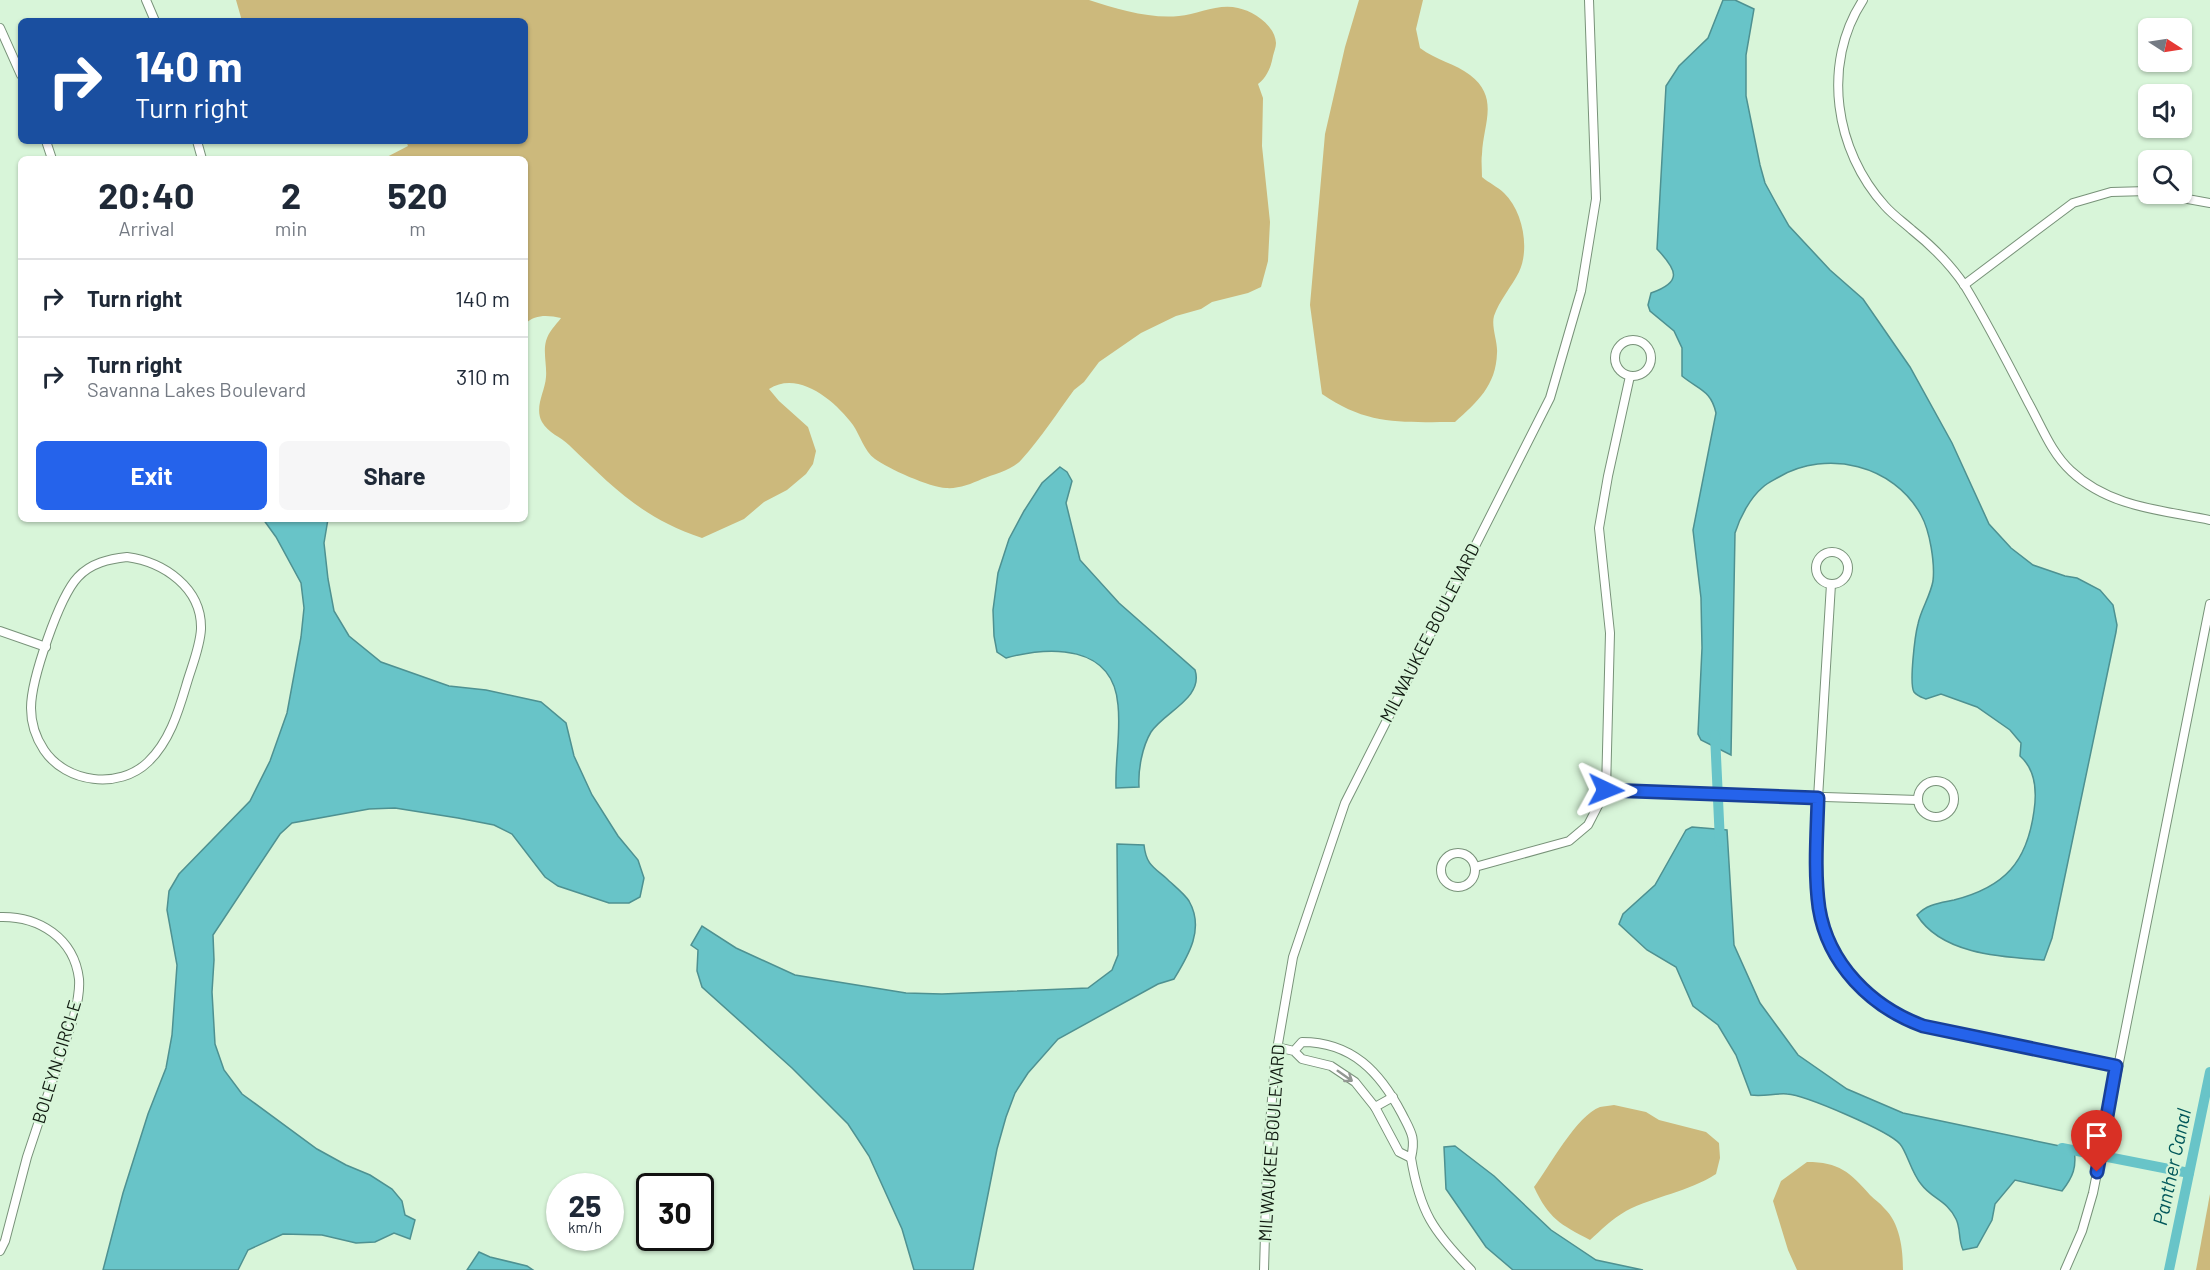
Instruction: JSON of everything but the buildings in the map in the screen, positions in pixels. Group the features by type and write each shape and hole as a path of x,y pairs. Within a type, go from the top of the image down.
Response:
{"street":[{"path":"146,0 154,18"},
{"name":"MILWAUKEE BOULEVARD","path":"1264,1270 1267,1163 1277,1047 1293,957 1345,803 1550,398 1581,291 1596,199 1589,0"},
{"path":"1863,0 1842,49 1839,69 1839,109 1849,149 1864,178 1886,207 1942,257 1964,285 1995,338 2046,438 2069,470 2103,494 2120,502 2210,520"},
{"path":"0,28 18,68"},
{"path":"1964,285 2073,203 2111,192 2138,191"},
{"path":"2192,200 2210,203"},
{"path":"1634,340 1645,345 1651,355 1651,360 1646,371 1630,376 1616,366 1615,354 1622,344 1634,340"},
{"path":"1475,867 1569,842 1588,825 1606,790 1610,633 1599,528 1630,376"},
{"path":"127,557 144,560 174,575 188,590 200,617 201,631 198,646 169,733 149,761 140,769 120,777 93,779 69,772 46,753 39,741 32,723 31,707 33,690 46,647 72,585 91,567 115,558 127,557"},
{"path":"1831,584 1818,798 1817,886 1824,927 1831,947 1844,969 1888,1010 1923,1026 2116,1066"},
{"path":"2065,1270 2082,1231 2093,1193 2116,1066 2210,604"},
{"path":"0,631 46,647"},
{"path":"1935,780 1951,788 1955,799 1951,810 1941,817 1924,812 1918,800 1920,790 1924,785 1935,780"},
{"path":"1606,790 1918,800"},
{"path":"1456,853 1467,855 1475,867 1472,880 1463,887 1457,888 1447,884 1441,874 1443,863 1450,855 1456,853"},
{"name":"BOLEYN CIRCLE","path":"0,917 24,918 49,928 73,959 79,981 79,998 27,1156 5,1241 0,1251"},
{"path":"1294,1051 1302,1042 1341,1048 1369,1067 1384,1082 1411,1133 1414,1144 1411,1158 1420,1200 1426,1215 1437,1232 1471,1270"},
{"path":"1277,1047 1294,1051 1302,1059 1320,1062 1355,1082 1375,1107 1399,1152 1411,1158"},
{"path":"1375,1107 1393,1096"}],"shaded area":[{"path":"236,0 1089,0 1134,12 1168,17 1223,7 1238,8 1262,20 1272,30 1276,43 1270,68 1258,84 1263,98 1262,146 1270,222 1268,261 1261,287 1176,316 1141,333 1099,362 1084,382 1074,390 1036,443 1018,463 964,486 946,488 930,485 881,463 868,452 856,429 845,416 816,391 792,383 780,384 769,389 808,427 816,451 813,464 806,474 787,490 764,502 744,519 702,538 645,511 615,488 542,422 539,411 546,377 545,345 549,334 561,318 542,316 528,322 528,156 389,156 408,146 407,144 528,144 528,18 241,18"},
{"path":"1359,0 1423,0 1416,29 1420,48 1470,75 1485,93 1488,112 1483,143 1482,177 1502,191 1511,201 1523,231 1524,252 1519,272 1494,316 1497,353 1493,375 1478,400 1455,422 1402,422 1370,417 1355,412 1322,394 1310,305 1325,134 1345,47"},
{"path":"1614,1105 1646,1112 1659,1120 1706,1132 1719,1143 1720,1158 1716,1174 1694,1185 1626,1211 1590,1240 1550,1214 1534,1187 1564,1142 1582,1120 1600,1107"},
{"path":"1807,1162 1836,1166 1850,1174 1882,1206 1894,1221 1897,1229 1903,1270 1797,1270 1788,1250 1773,1201 1781,1181"},
{"path":"2210,1194 2210,1270 2196,1270"}],"water":[{"path":"1723,0 1735,0 1754,9 1746,55 1746,96 1765,183 1789,226 1830,270 1863,299 1910,367 1952,443 1989,524 2011,548 2033,565 2077,578 2100,590 2113,605 2116,632 2052,938 2044,960 1991,955 1956,946 1928,928 1917,915 1929,906 1972,895 1987,888 2011,870 2026,845 2031,829 2035,789 2032,774 2020,756 2021,743 2010,730 1977,707 1941,694 1926,699 1914,692 1912,670 1915,638 1919,619 1933,581 1932,556 1927,530 1921,515 1909,498 1894,484 1858,467 1818,464 1779,477 1765,486 1750,502 1735,533 1731,755 1701,740 1698,734 1702,648 1701,598 1693,530 1716,413 1708,395 1682,376 1682,348 1674,331 1650,311 1648,305 1651,293 1668,284 1674,275 1669,263 1657,249 1666,86 1679,66 1708,38"},
{"path":"1060,467 1067,472 1072,481 1066,503 1080,560 1119,603 1195,670 1194,689 1157,725 1148,738 1141,759 1139,787 1116,788 1118,705 1114,685 1105,670 1092,660 1077,654 1041,652 1006,658 997,652 993,610 998,573 1009,539 1042,483"},
{"path":"265,522 328,522 324,543 334,611 349,636 381,662 449,686 486,690 541,702 566,723 574,756 592,795 618,836 638,860 644,878 640,897 629,903 609,903 558,886 545,877 512,834 494,825 395,808 369,809 292,823 280,834 213,935 212,992 215,1044 224,1070 242,1094 317,1149 370,1175 392,1189 402,1201 405,1215 415,1220 410,1239 394,1233 375,1242 356,1243 322,1235 283,1234 248,1250 238,1270 103,1270 123,1193 148,1114 166,1068 172,1035 177,965 167,910 169,891 179,874 250,801 270,761 287,713 304,608 301,583"},
{"path":"1692,827 1727,830 1734,945 1760,1003 1798,1055 1847,1089 1903,1113 2074,1149 2073,1172 2062,1191 2015,1180 1995,1204 1992,1220 1977,1247 1963,1250 1958,1223 1952,1213 1921,1184 1903,1148 1893,1138 1846,1114 1811,1100 1787,1094 1751,1095 1736,1055 1718,1025 1693,1006 1676,967 1647,950 1619,924 1623,914 1655,885 1686,830"},
{"path":"1117,844 1144,845 1146,857 1151,864 1189,901 1194,911 1195,932 1189,952 1174,979 1158,984 1058,1039 1028,1073 1015,1093 997,1149 973,1270 914,1270 902,1229 869,1156 848,1124 792,1068 702,987 697,971 698,950 691,945 702,926 736,948 795,975 906,993 942,994 1088,988 1112,970 1118,955"},
{"path":"1455,1146 1494,1176 1551,1230 1596,1260 1643,1270 1513,1270 1486,1247 1446,1189 1444,1147"},
{"path":"479,1252 527,1266 533,1270 467,1270"}],"waterway":[{"path":"1715,735 1720,842"},
{"name":"Panther Canal","path":"2169,1270 2210,1072"},
{"path":"2062,1148 2189,1173"}],"route":[{"path":"1606,790 1818,798 1817,886 1819,907 1831,947 1844,969 1888,1010 1923,1026 2116,1066 2097,1172"}]}
